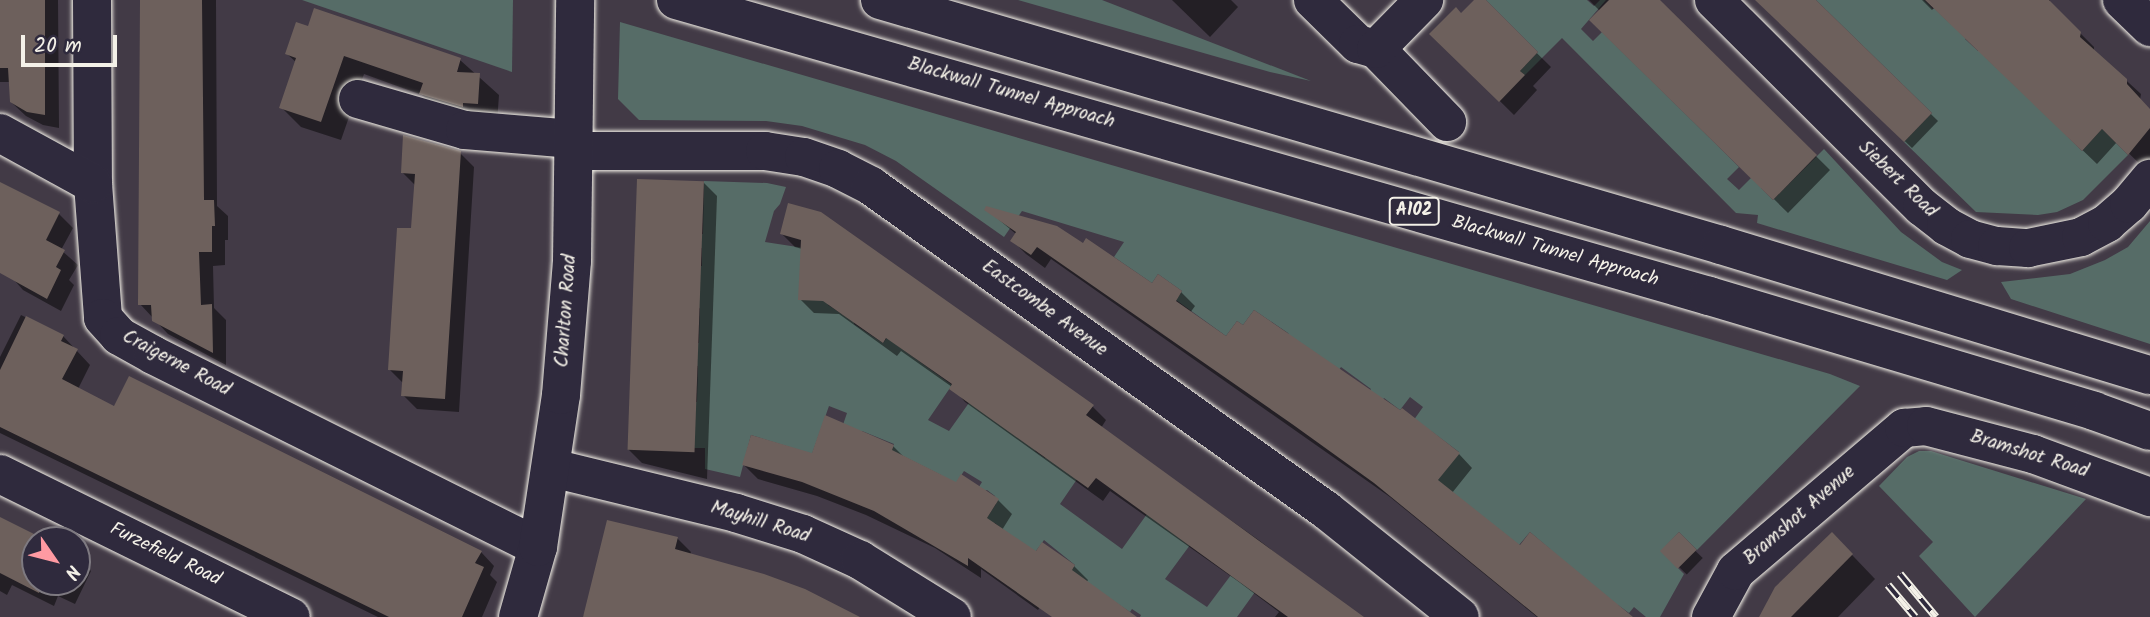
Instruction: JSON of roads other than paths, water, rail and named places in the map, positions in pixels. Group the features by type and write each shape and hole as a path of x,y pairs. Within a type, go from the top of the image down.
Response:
{"main road":[{"name":"Craigerne Road","path":"92,0 93,184 103,318 119,336 538,547"},
{"name":"Charlton Road","path":"518,617 538,547 552,468 572,261 575,0"},
{"name":"Blackwall Tunnel Approach","path":"676,0 1709,296 2094,411 2150,431"},
{"path":"880,0 1721,245 2150,375"},
{"path":"1313,0 1358,44 1376,49 1447,122"},
{"path":"1376,49 1424,0"},
{"name":"Siebert Road","path":"1714,0 1922,207 1946,226 1970,239 1997,246 2028,248 2081,237 2107,223 2129,204 2150,179"},
{"path":"2122,0 2150,27"},
{"name":"Eastcombe Avenue","path":"358,99 464,130 573,145 765,151 804,157 838,169 871,186 1326,510 1460,617"},
{"path":"0,133 93,184"},
{"name":"Bramshot Road","path":"1904,428 1926,426 2033,454 2150,497"},
{"name":"Bramshot Avenue","path":"1711,617 1736,571 1904,428"},
{"name":"Mayhill Road","path":"552,468 736,513 803,534 860,561 951,617"},
{"name":"Furzefield Road","path":"0,474 291,617"}],"railway":[{"path":"1900,574 1936,617"},
{"path":"1888,585 1915,617"}]}
